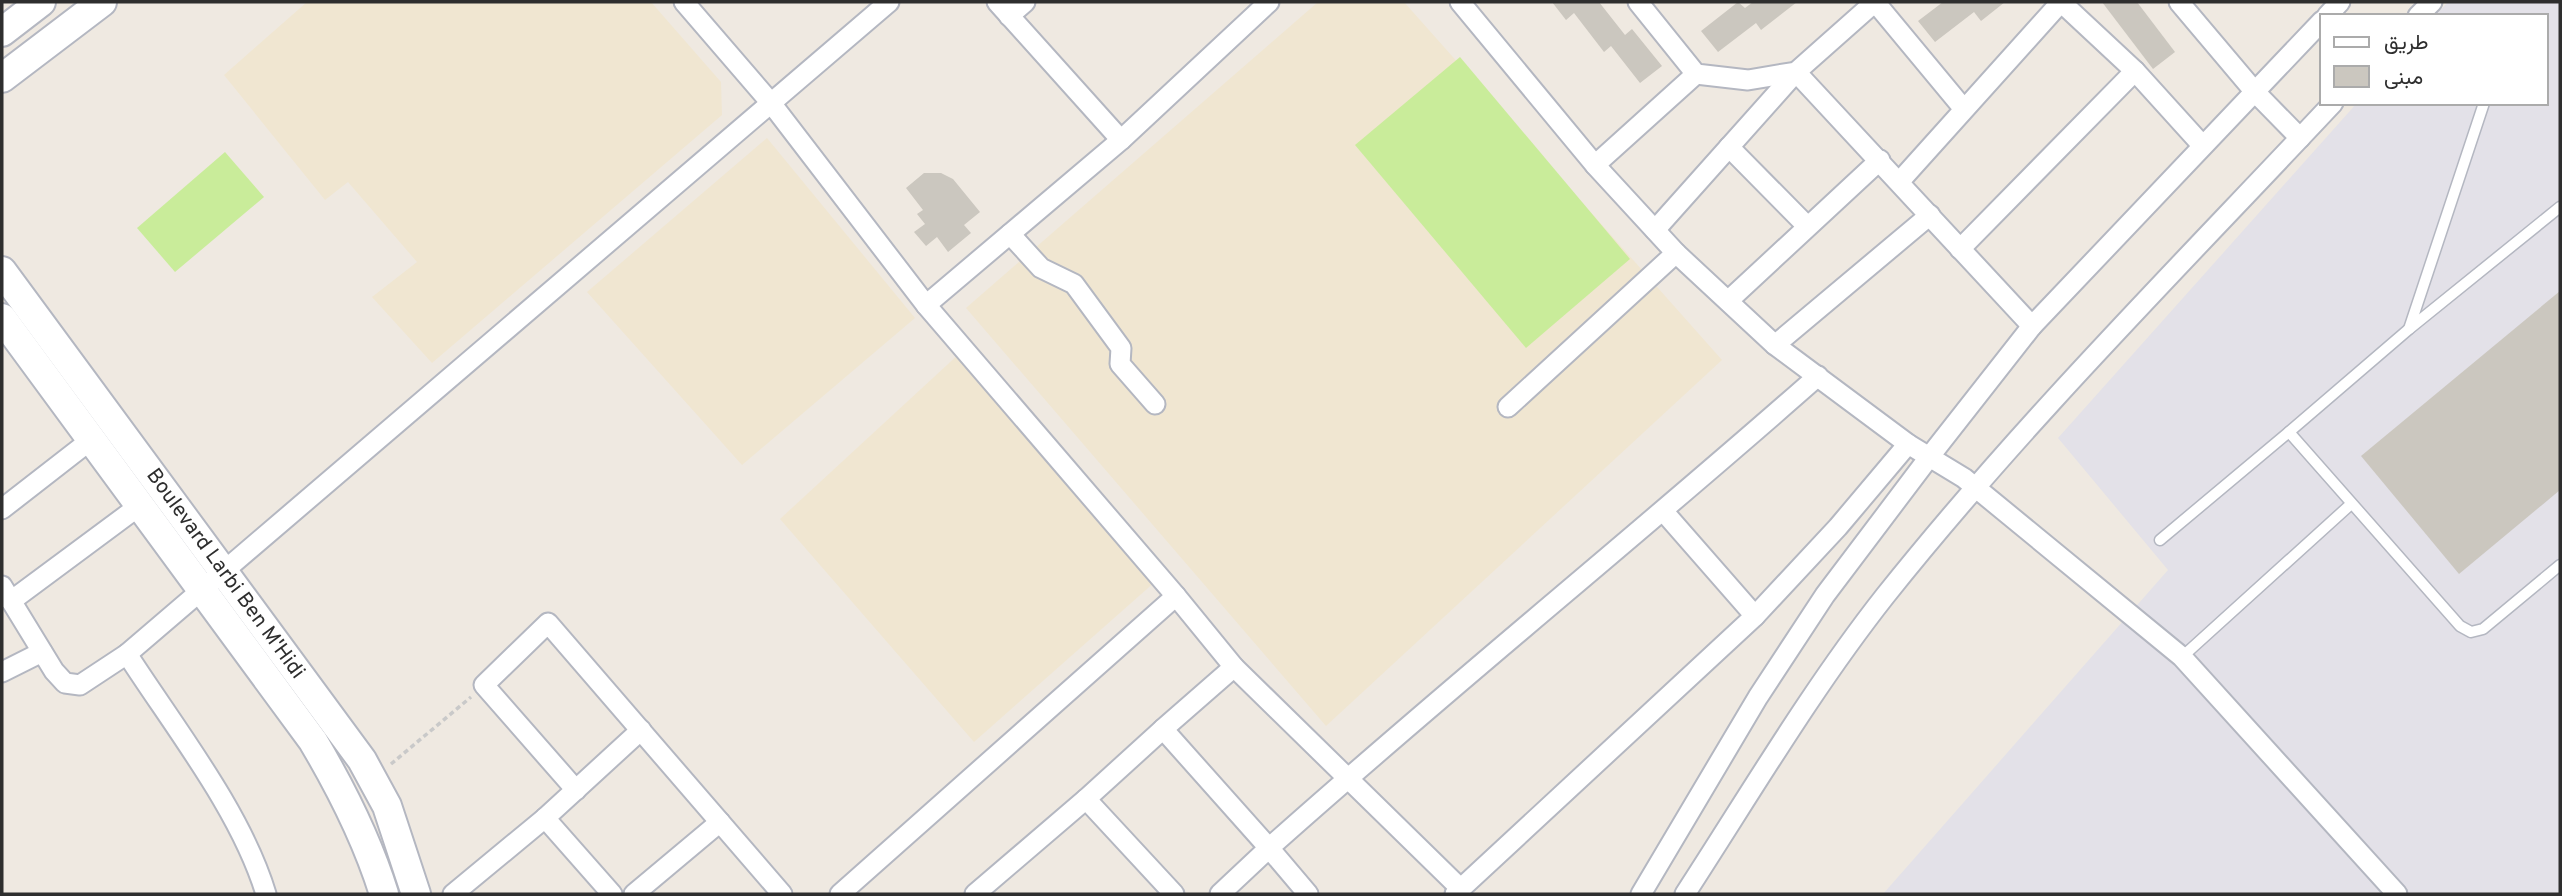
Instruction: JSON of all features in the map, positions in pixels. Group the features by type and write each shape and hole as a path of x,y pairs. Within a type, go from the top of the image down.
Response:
{"main road":[{"path":"2,32 41,2"},
{"path":"2,78 102,2"},
{"name":"Boulevard Larbi Ben M'Hidi","path":"2,271 223,569 373,779 387,806 416,894"},
{"path":"2,318 200,591 313,741 348,801 372,855 384,894"}],"street":[{"path":"684,2 771,103 926,305 1177,596 1234,667 1458,892 1755,616 1839,527 1908,444"},
{"path":"139,506 6,593 42,652 65,683 79,685 127,654 223,569 890,2"},
{"path":"1025,2 1003,9 1121,140"},
{"path":"926,305 1121,140 1269,2"},
{"path":"1460,2 1595,165 1676,253 1775,345 1908,444 1936,459 1970,483 2182,657 2397,894"},
{"path":"1638,2 1696,74 1748,80 1796,72"},
{"path":"1655,230 1796,72 1875,2 1963,107"},
{"path":"1900,181 1963,107 2061,2 2135,71 2202,145"},
{"path":"2179,2 2255,92 2300,138"},
{"path":"1641,894 1758,698 1810,618 1936,459 2032,326 2320,23"},
{"path":"1960,249 2135,71"},
{"path":"1796,72 2032,326"},
{"path":"1595,165 1696,74"},
{"path":"1685,894 1820,683 1970,483 2057,397 2331,105"},
{"path":"1729,146 1807,226"},
{"path":"1728,301 1880,160"},
{"path":"1775,345 1930,215"},
{"path":"1010,234 1041,268 1074,284 1121,348 1120,364 1155,404"},
{"path":"1508,407 1676,253"},
{"path":"1220,894 1346,779 1664,512 1818,376"},
{"path":"2,509 92,439"},
{"path":"1664,512 1755,616"},
{"path":"840,894 1177,596"},
{"path":"576,790 484,685 548,623 782,894"},
{"path":"2,673 42,652"},
{"path":"127,654 241,833 258,866 266,894"},
{"path":"975,894 1234,667"},
{"path":"1163,729 1308,894"},
{"path":"453,894 545,818 641,730"},
{"path":"1086,799 1174,894"},
{"path":"545,818 612,894"},
{"path":"634,894 720,822"}],"lane":[{"path":"2409,329 2483,105"},
{"path":"2160,540 2409,329 2560,207"},
{"path":"2289,432 2350,505 2459,626 2471,632 2483,629 2560,565"},
{"path":"2182,657 2350,505"}],"path":[{"path":"373,779 484,685"}],"shaded area":[{"path":"307,2 651,2 721,82 722,115 432,363 372,297 417,262 348,182 325,200 224,75"},
{"path":"1318,2 1404,2 1722,360 1326,726 966,308"},
{"path":"2448,2 2560,2 2560,894 1883,894 2168,570 2058,438 2355,105 2548,105 2548,14 2437,14"},
{"path":"767,138 915,318 742,465 587,292"},
{"path":"960,353 1156,581 974,742 780,519"}],"green space":[{"path":"1460,57 1630,259 1526,348 1355,145"},
{"path":"225,152 264,197 175,272 137,228"}],"building":[{"path":"1552,2 1599,2 1625,35 1632,29 1662,66 1640,83 1611,46 1604,52 1574,13 1566,20"},
{"path":"1738,2 1745,8 1753,2 1797,2 1761,30 1756,23 1718,52 1701,31"},
{"path":"1943,2 2005,2 1981,21 1974,12 1935,42 1918,21"},
{"path":"2102,2 2137,2 2175,52 2153,69"},
{"path":"924,173 941,173 953,179 980,212 964,225 971,233 948,252 937,237 926,246 914,232 925,224 917,214 923,210 906,188"},
{"path":"2560,291 2560,490 2459,574 2361,456"}]}
